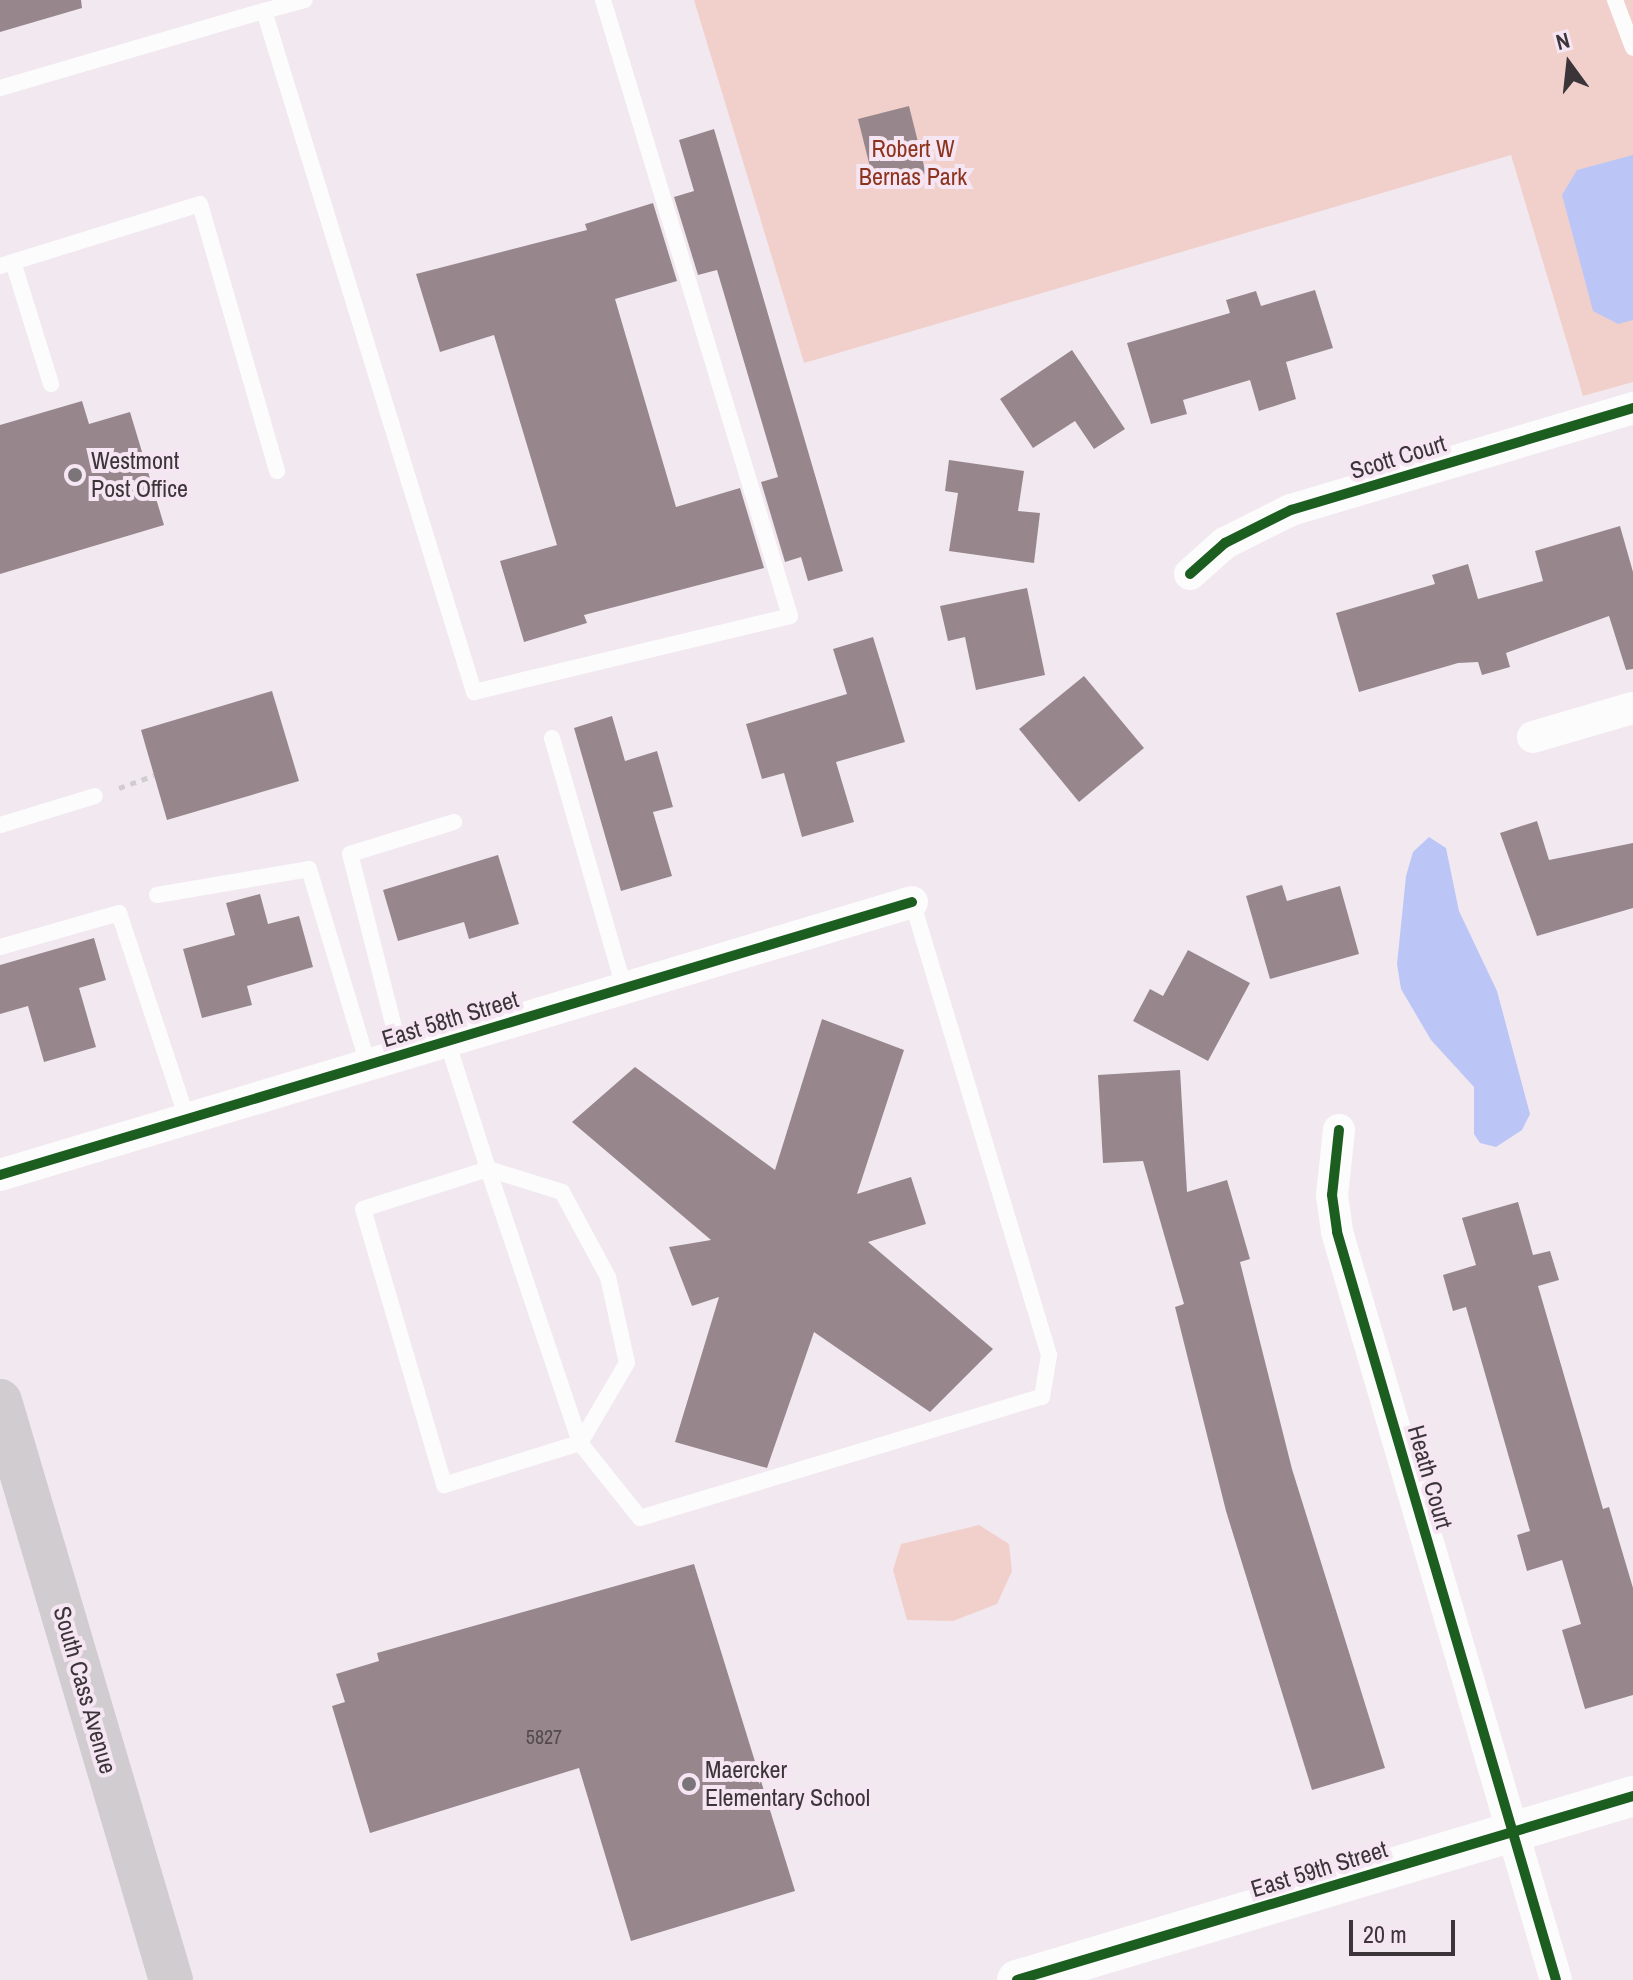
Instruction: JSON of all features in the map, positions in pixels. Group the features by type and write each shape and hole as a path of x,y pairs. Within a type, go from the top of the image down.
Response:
{"main road":[{"name":"South Cass Avenue","path":"0,1401 7,1448 171,1980"}],"street":[{"name":"Scott Court","path":"1190,574 1225,543 1291,510 1633,408"},
{"path":"1533,737 1633,708"},
{"name":"East 58th Street","path":"0,1175 912,902"},
{"name":"Heath Court","path":"1339,1130 1332,1195 1337,1232 1556,1980"},
{"name":"East 59th Street","path":"1017,1980 1633,1796"}],"lane":[{"path":"0,88 305,0"},
{"path":"264,11 474,692 790,616 603,0"},
{"path":"1615,0 1633,48"},
{"path":"51,384 6,264 200,204 277,471"},
{"path":"552,738 624,988"},
{"path":"0,825 95,796"},
{"path":"401,1055 350,854 454,822"},
{"path":"157,895 309,869 368,1065"},
{"path":"447,1041 580,1443 640,1518 1042,1397 1049,1355 912,902"},
{"path":"0,947 119,913 187,1119"},
{"path":"488,1169 562,1192 608,1277 627,1363 580,1443 444,1485 363,1209 488,1169"}],"path":[{"path":"95,796 154,775"}],"green space":[{"name":"Robert W Bernas Park","path":"694,0 1633,0 1633,382 1583,396 1511,155 804,363"},
{"path":"979,1525 1009,1544 1012,1571 997,1604 953,1621 907,1620 893,1570 901,1544"}],"water":[{"path":"1633,155 1633,320 1618,324 1593,311 1562,195 1577,170"},
{"path":"1429,837 1446,848 1459,911 1497,991 1530,1114 1522,1130 1496,1147 1480,1143 1474,1134 1474,1087 1431,1040 1401,989 1397,964 1406,876 1413,852"}],"building":[{"path":"0,0 81,0 82,8 0,32"},
{"path":"909,106 926,174 875,187 858,119"},
{"path":"714,129 843,571 808,581 801,557 785,562 761,482 778,477 717,270 698,275 674,197 694,191 679,140"},
{"path":"653,203 677,281 615,299 676,507 740,488 764,568 584,615 587,623 524,642 500,561 557,545 494,335 440,352 416,274 587,230 585,224"},
{"path":"1315,290 1333,348 1286,362 1296,399 1259,411 1250,380 1183,400 1187,414 1151,424 1127,343 1230,313 1226,300 1256,291 1261,306"},
{"path":"1072,350 1125,429 1094,449 1075,421 1033,448 1000,399"},
{"name":"Westmont Post Office","path":"82,401 89,424 130,412 164,525 0,574 0,425"},
{"path":"949,460 1024,471 1018,511 1040,513 1034,563 949,551 958,493 945,491"},
{"path":"1620,526 1633,572 1633,669 1626,670 1609,616 1506,653 1510,667 1482,675 1478,662 1458,663 1359,692 1336,613 1435,584 1432,575 1468,564 1478,599 1543,581 1535,551"},
{"path":"1027,588 1045,675 976,690 965,637 948,641 940,606"},
{"path":"873,637 905,742 836,762 854,822 802,837 784,773 762,779 746,724 847,694 833,649"},
{"path":"1084,676 1144,748 1079,802 1019,729"},
{"path":"272,691 299,781 167,820 141,730"},
{"path":"612,716 625,761 657,751 673,807 653,812 672,876 621,891 574,728"},
{"path":"1537,821 1549,860 1633,843 1633,908 1537,936 1500,833"},
{"path":"498,855 519,924 469,939 464,922 398,941 383,890"},
{"path":"1282,885 1287,901 1340,886 1359,954 1270,979 1246,896"},
{"path":"260,894 268,924 299,916 313,967 247,986 252,1005 202,1018 183,949 235,935 226,903"},
{"path":"94,938 106,980 79,988 96,1047 44,1062 28,1006 0,1014 0,965"},
{"path":"1188,950 1250,983 1208,1061 1133,1021 1150,989 1163,996"},
{"path":"822,1019 904,1050 857,1194 911,1177 926,1224 868,1242 993,1349 930,1412 814,1332 767,1468 675,1442 719,1297 692,1306 669,1247 711,1240 572,1122 635,1067 775,1170"},
{"path":"1180,1070 1187,1192 1227,1180 1250,1259 1240,1262 1292,1469 1385,1768 1312,1790 1226,1511 1175,1307 1184,1304 1143,1161 1103,1163 1098,1075"},
{"path":"1518,1202 1533,1255 1550,1251 1559,1280 1538,1286 1603,1509 1609,1507 1633,1588 1633,1695 1585,1709 1562,1630 1581,1624 1562,1560 1527,1571 1517,1535 1530,1531 1466,1307 1453,1311 1443,1275 1476,1265 1462,1218"},
{"path":"694,1564 795,1891 631,1941 579,1768 370,1833 332,1706 345,1702 336,1674 379,1661 377,1653"}],"cycle path":[{"path":"1190,574 1225,543 1291,510 1633,408"},
{"path":"0,1175 912,902"},
{"path":"1339,1130 1332,1195 1337,1232 1556,1980"},
{"path":"1017,1980 1633,1796"}],"place":[{"name":"Westmont Post Office","path":"75,475"},
{"name":"Maercker Elementary School","path":"689,1784"}]}
